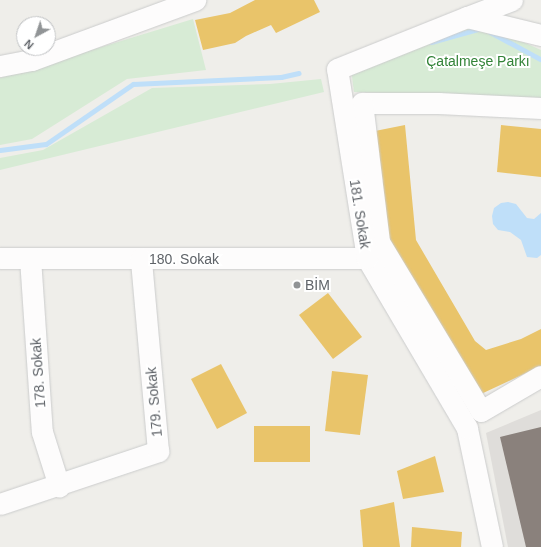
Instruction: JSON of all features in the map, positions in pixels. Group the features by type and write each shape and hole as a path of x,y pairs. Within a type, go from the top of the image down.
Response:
{"street":[{"path":"0,66 32,60 195,0"},
{"path":"470,9 512,0"},
{"path":"470,9 541,35"},
{"name":"181. Sokak","path":"470,9 336,69 367,258 467,428 492,547"},
{"path":"541,108 438,103 362,103 379,242 481,411 541,376"},
{"name":"180. Sokak","path":"0,258 367,258"},
{"name":"178. Sokak","path":"30,258 42,432 59,486"},
{"name":"179. Sokak","path":"0,504 59,486 158,451 141,259"}],"shaded area":[{"path":"541,410 541,547 508,547 486,433"}],"green space":[{"path":"193,19 206,70 127,79 32,139 0,145 0,78"},
{"name":"Çatalmeşe Parkı","path":"478,22 541,50 541,98 354,92 351,69"},
{"path":"321,79 324,92 0,170 0,158 43,150 152,88 270,84"}],"water":[{"path":"508,202 516,204 527,218 534,219 541,213 541,255 537,258 527,257 521,240 510,232 498,230 493,224 492,216 494,208 501,203"}],"building: Homes":[{"path":"255,0 314,0 320,12 276,33 271,25 246,36 235,43 203,50 195,20 230,13"},
{"path":"405,125 416,240 475,341 486,350 521,339 541,329 541,366 481,394 386,241 375,131"},
{"path":"501,125 541,129 541,177 497,172"},
{"path":"328,293 362,337 333,359 299,315"},
{"path":"221,364 247,413 217,429 191,379"},
{"path":"332,371 368,375 360,435 325,431"},
{"path":"254,426 310,426 310,462 254,462"},
{"path":"435,456 444,492 403,499 397,471"},
{"path":"394,502 400,547 363,547 360,510"},
{"path":"412,527 462,532 461,547 411,547"}],"building: Industry":[{"path":"541,427 541,547 526,547 500,437"}],"waterway":[{"path":"431,42 482,28"},
{"path":"490,32 540,59"},
{"path":"0,150 46,144 133,84 281,77 299,73"}],"place":[{"name":"BİM","path":"297,285"}]}
